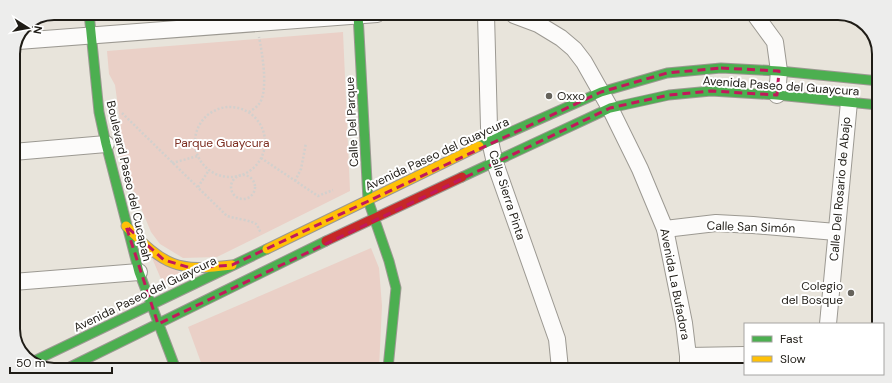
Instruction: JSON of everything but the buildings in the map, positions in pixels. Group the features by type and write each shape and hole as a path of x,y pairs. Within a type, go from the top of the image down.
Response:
{"main road":[{"name":"Boulevard Paseo del Cucapah","path":"90,20 99,112 106,144 139,272 173,363"},
{"name":"Calle Del Parque","path":"358,20 368,200 390,261 396,288 388,363"},
{"name":"Avenida Paseo del Guaycura","path":"39,359 490,142 601,92 668,73 721,68 779,71 872,80"},
{"name":"Avenida Paseo del Guaycura","path":"78,363 374,218 495,163 610,108 669,95 711,91 777,95 872,104"},
{"path":"126,226 164,260 177,265 191,268 204,268 232,265"}],"street":[{"path":"24,40 302,20"},
{"name":"Calle Sierra Pinta","path":"486,20 490,142 495,163 557,339 559,363"},
{"name":"Avenida La Bufadora","path":"527,20 538,24 561,38 574,49 584,62 610,108 640,169 665,229 684,323 688,363"},
{"path":"759,20 775,42 779,71 777,95"},
{"name":"Calle Del Rosario de Abajo","path":"828,323 849,102"},
{"path":"20,151 106,144"},
{"name":"Calle San Simón","path":"665,229 716,224 753,225 836,232"},
{"path":"20,281 139,272"},
{"path":"688,363 744,355"}],"path":[{"path":"249,112 259,104 265,78 257,24"},
{"path":"249,112 239,108 228,107 218,109 208,115 201,123 196,134 195,144 198,156 209,170 215,174 226,177 238,176 242,175 249,177 254,183 255,186 253,194 247,198 239,198 233,193 231,185 232,181 238,176 250,172 258,163 264,152 265,140 263,129 258,120 249,112"},
{"path":"122,113 227,216 257,224 267,249"},
{"path":"295,181 301,169 306,143"},
{"path":"172,163 198,156"},
{"path":"261,158 318,196 332,190"},
{"path":"198,187 209,170"}],"highlighted area":[{"path":"721,68 779,71 777,95 711,91 669,95 610,108 158,324 126,226 164,260 191,268 232,265 601,92 667,73"}],"green space":[{"name":"Parque Guaycura","path":"343,32 350,191 217,257 183,258 160,244 151,232 118,150 121,129 115,85 109,74 107,51"},
{"path":"371,248 379,268 382,306 379,363 201,363 188,327"},
{"path":"152,258 187,276 164,286"}],"traffic: fast":[{"path":"90,20 99,112 106,144 139,272 173,363"},
{"path":"358,20 368,200 389,261 396,288 388,363"},
{"path":"479,146 601,92 667,73 721,68 779,71 872,80"},
{"path":"462,177 610,108 669,95 711,91 777,95 872,104"},
{"path":"78,363 326,241"},
{"path":"39,359 267,249"}],"traffic: slow":[{"path":"267,249 479,146"},
{"path":"126,226 151,250 162,258 173,263 197,267 232,265"}],"traffic: jam":[{"path":"326,241 462,177"}],"place":[{"name":"Oxxo","path":"549,96"},
{"name":"Colegio del Bosque","path":"851,293"}]}
